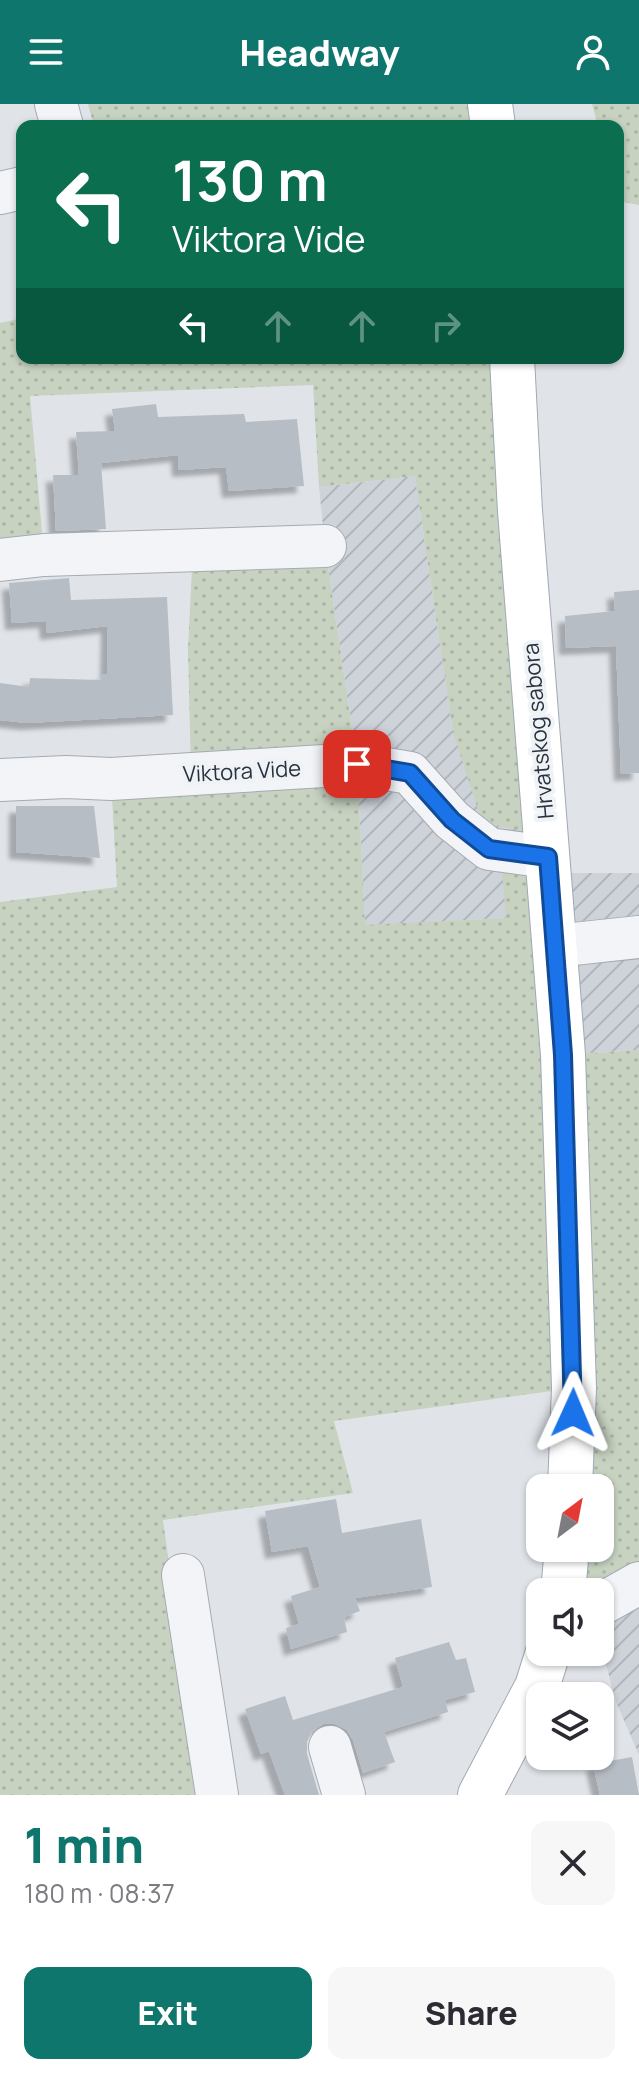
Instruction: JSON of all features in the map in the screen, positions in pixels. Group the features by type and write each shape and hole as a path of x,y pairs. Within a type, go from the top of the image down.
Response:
{"main road":[{"name":"Hrvatskog sabora","path":"512,364 520,511 563,1055 574,1388 571,1474"},
{"path":"480,1795 537,1687 544,1666"}],"street":[{"path":"0,560 44,555 325,546"},
{"name":"Viktora Vide","path":"0,780 66,777 111,779 357,764 410,773 452,820 489,849 548,857"},
{"path":"555,946 639,937"},
{"path":"183,1575 217,1795"},
{"path":"614,1597 639,1583"},
{"path":"330,1747 344,1795"}],"shaded area":[{"path":"415,476 453,732 546,836 549,873 639,873 639,1050 563,1055 507,918 365,926 357,764 319,487"},
{"path":"639,1568 639,1755 616,1702 614,1682 611,1682 606,1666 614,1666 614,1578 606,1578"}],"green space":[{"path":"88,104 490,104 492,120 92,120"},
{"path":"592,104 639,104 639,205 624,202 624,120 596,120"},
{"path":"16,319 16,364 512,364 546,836 482,822 453,732 415,476 319,487 313,385 30,396 44,555 0,560 0,323"},
{"path":"325,546 357,764 365,925 506,918 502,871 549,873 563,1055 639,1050 639,1568 606,1578 564,1578 566,1562 614,1562 614,1474 571,1474 574,1388 334,1421 353,1493 163,1520 201,1795 0,1795 0,902 117,887 111,779 191,773 188,649 193,549"}],"building":[{"path":"156,404 158,417 244,414 246,422 297,419 304,486 229,491 226,467 179,470 178,455 101,463 106,529 56,531 53,475 79,475 76,432 115,431 112,409"},
{"path":"69,578 71,600 167,597 173,715 27,723 0,720 0,683 29,687 30,678 101,680 100,674 107,674 108,626 47,633 46,621 12,623 9,583"},
{"path":"639,590 639,773 621,774 616,646 566,648 565,616 615,611 614,592"},
{"path":"16,806 94,806 100,858 16,852"},
{"path":"336,1499 342,1533 421,1519 432,1587 355,1598 360,1611 344,1617 347,1632 291,1649 286,1628 299,1624 291,1596 320,1587 308,1546 272,1552 265,1511"},
{"path":"449,1642 456,1660 466,1658 475,1692 445,1700 448,1712 384,1732 395,1762 363,1773 347,1730 335,1724 323,1724 312,1731 307,1742 307,1754 319,1795 285,1795 269,1751 261,1754 245,1709 285,1696 293,1720 403,1687 395,1658"},
{"path":"632,1757 639,1795 600,1795 594,1770 614,1770 614,1760"}],"route":[{"path":"357,764 410,773 452,820 489,849 548,857 563,1055 573,1413"}]}
